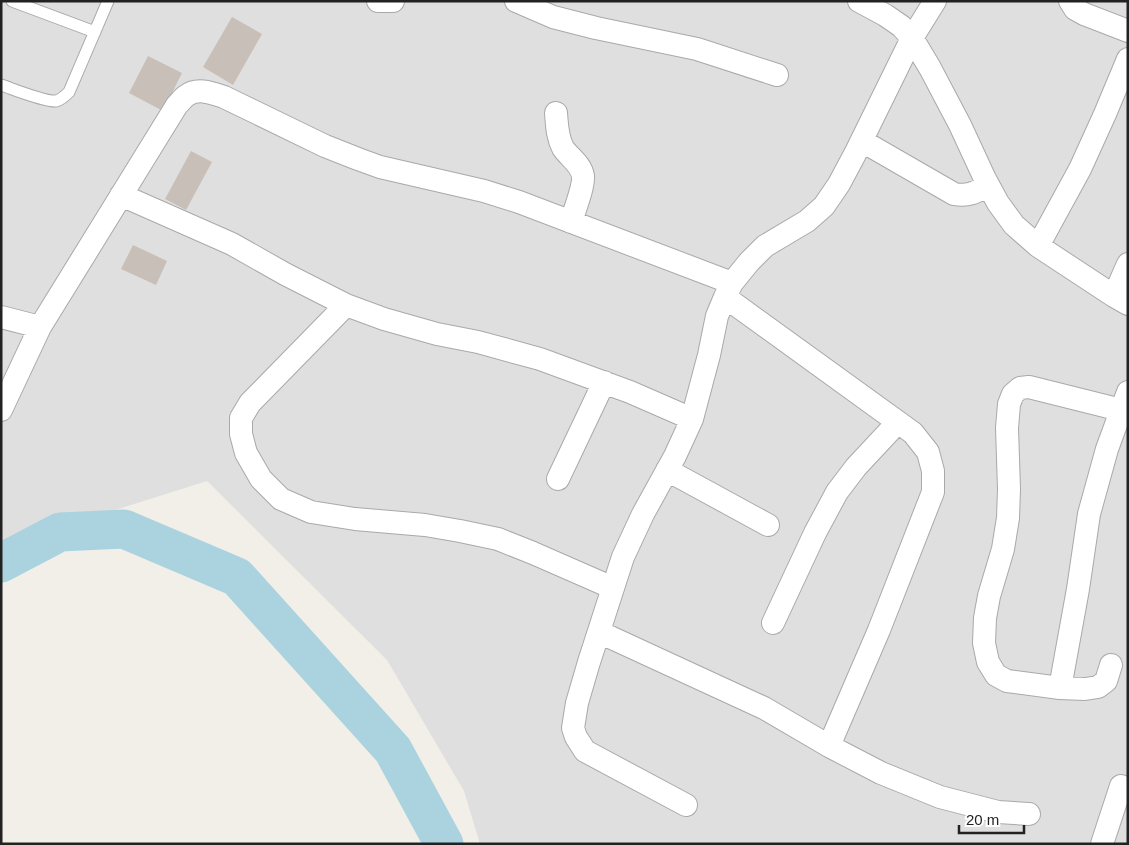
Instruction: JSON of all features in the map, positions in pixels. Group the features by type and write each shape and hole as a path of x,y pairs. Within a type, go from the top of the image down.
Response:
{"street":[{"path":"378,1 394,1"},
{"path":"516,1 553,16 596,28 697,49 777,75"},
{"path":"859,1 901,26 912,38 960,125 988,185 1014,225 1038,246 1121,300 1128,264"},
{"path":"686,805 585,751 576,737 573,728 577,703 627,548 692,419 717,316 728,290 749,262 765,246 807,221 824,206 839,184 912,38 935,1"},
{"path":"1070,1 1075,9 1084,14 1128,31"},
{"path":"1038,246 1080,169 1128,59"},
{"path":"1,410 40,327 121,195 177,105 187,95 199,91 224,97 325,146 372,164 484,191 571,222 728,290 913,433 928,452 933,471 933,492 879,630 830,746"},
{"path":"556,113 558,133 562,146 577,163 583,177 571,222"},
{"path":"862,141 954,194 963,196 974,193 988,185"},
{"path":"121,195 232,244 284,274 346,305 384,320 540,359 630,392 692,419"},
{"path":"346,305 250,403 241,418 241,434 246,453 261,479 281,499 311,512 355,519 460,530 498,540 533,553 613,588"},
{"path":"1,317 40,327"},
{"path":"558,479 604,382"},
{"path":"1060,688 1089,514 1107,448 1125,401 1020,388 1013,394 1009,404 1008,518 1003,549 989,596 985,618 984,643 988,662 996,674 1007,681 1060,688 1085,689 1098,687 1106,681 1111,665"},
{"path":"773,623 815,533 837,492 856,467 898,422"},
{"path":"667,470 768,525"},
{"path":"599,632 764,708 881,773 940,797 998,812 1029,814"},
{"path":"1102,844 1121,786"}],"lane":[{"path":"12,1 95,32"},
{"path":"1,85 48,100 57,101 63,98 69,92 108,1"}],"shaded area":[{"path":"1,1 1128,1 1128,844 480,844 464,791 387,660 207,481 1,546"}],"building":[{"path":"232,17 262,34 233,85 203,67"},
{"path":"148,56 182,73 163,111 129,93"},
{"path":"191,151 212,162 186,210 165,199"},
{"path":"133,245 167,261 156,285 121,269"}],"waterway":[{"path":"1,563 60,532 124,529 237,577 393,750 444,844"}]}
